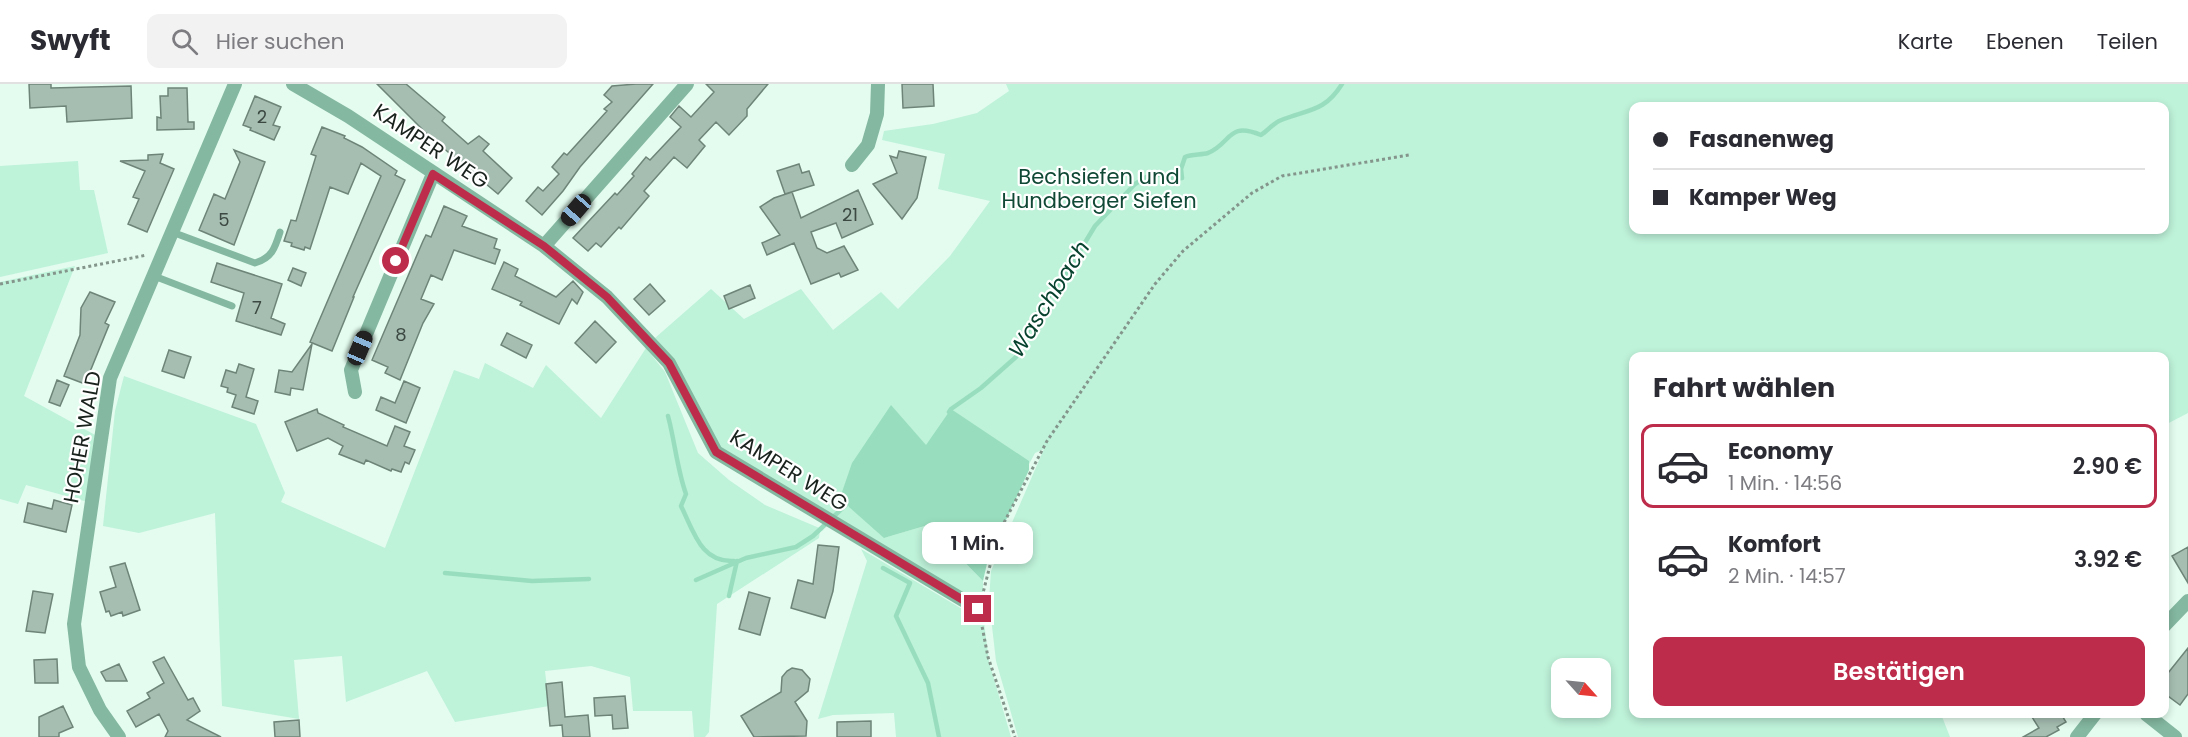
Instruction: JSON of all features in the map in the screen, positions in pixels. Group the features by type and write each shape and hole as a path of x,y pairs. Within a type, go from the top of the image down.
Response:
{"street":[{"name":"HOHER WALD","path":"119,737 100,710 79,667 74,624 110,378 235,84"},
{"name":"KAMPER WEG","path":"293,84 348,116 544,246 607,297 669,363 716,452 978,609"},
{"path":"544,246 687,84"},
{"path":"852,165 868,145 878,114 878,84"},
{"path":"355,392 351,370 433,174"},
{"path":"2169,622 2188,601"},
{"path":"2077,737 2092,718"},
{"path":"2151,718 2175,737"}],"lane":[{"path":"172,231 255,263 274,252 280,232"},
{"path":"154,276 232,306"}],"path":[{"path":"1015,737 987,657 978,609 998,534 1047,441 1155,284 1183,251 1252,193 1282,176 1409,155"},
{"path":"0,284 164,252"}],"green space":[{"name":"Bechsiefen und Hundberger Siefen","path":"1006,84 2188,84 2188,413 2169,423 2169,352 1629,352 1629,718 1943,718 1950,737 1018,737 996,661 989,600 991,571 1044,449 1035,453 1028,466 884,538 928,525 983,581 981,603 708,445 676,367 655,338 711,289 744,319 801,289 833,330 881,292 898,309 950,256 990,201 938,189 945,154 882,140 884,131 933,124 977,113 1009,91"},
{"path":"78,161 80,190 94,190 108,253 0,277 0,166"},
{"path":"75,266 24,396 97,436 88,502 26,485 18,504 0,499 0,282"},
{"path":"646,348 665,372 698,453 729,480 765,505 824,530 820,531 819,538 717,604 709,732 705,737 694,737 692,711 633,711 630,677 591,666 545,671 549,706 455,722 427,671 346,702 342,656 294,660 299,719 222,706 215,513 139,533 103,526 115,411 124,376 256,424 285,493 281,502 385,548 454,370 479,379 485,363 533,388 546,365 601,418"},
{"path":"861,549 984,622 989,662 1011,737 896,737 894,713 833,715 818,719 867,561"}],"shaded area":[{"path":"891,405 926,445 951,409 1029,461 1029,470 988,559 983,581 928,525 884,538 849,507 842,492 852,463"}],"building":[{"path":"29,84 51,84 51,88 131,86 132,118 67,122 66,106 30,108"},
{"path":"377,84 406,84 445,117 442,121 468,144 479,136 489,144 483,151 512,178 498,194 429,136"},
{"path":"653,84 580,167 542,215 526,201 538,187 543,191 559,174 552,167 564,153 567,155 607,111 604,109 612,102 604,95 612,86"},
{"path":"706,84 768,84 747,109 747,116 729,135 716,122 699,140 705,146 687,168 674,157 644,191 649,196 621,229 619,227 601,247 596,243 588,251 573,238 615,193 617,195 634,176 632,174 646,157 650,160 681,127 670,117 679,106 691,117 714,92"},
{"path":"902,84 933,84 934,106 903,108"},
{"path":"168,88 187,88 188,122 194,122 194,129 157,130 157,117 161,118 160,96 168,96"},
{"path":"255,96 281,107 273,125 280,127 274,140 243,125"},
{"path":"322,127 345,136 344,138 362,147 397,171 395,175 405,180 353,297 332,351 310,342 381,176 361,163 348,194 330,187 310,249 305,247 304,250 291,246 292,243 284,241 291,220 296,221 316,156 311,154"},
{"path":"234,150 265,162 234,245 199,230 214,194 225,199 240,162"},
{"path":"899,151 926,157 917,198 902,219 873,184 897,173 890,156 897,158"},
{"path":"163,154 160,163 174,169 147,232 128,224 139,199 133,197 145,171 120,161 148,160 148,155"},
{"path":"799,164 802,173 809,171 814,185 785,194 777,171"},
{"path":"858,190 873,224 842,238 836,223 811,232 817,248 827,253 844,246 858,270 841,277 839,273 811,284 794,243 767,255 762,243 780,235 760,207 774,198 792,192 801,218"},
{"path":"444,206 467,216 462,226 497,239 494,248 500,250 495,264 454,250 442,280 431,275 421,299 434,304 423,323 400,380 385,373 388,367 372,360 423,241 426,235 431,237"},
{"path":"504,262 518,269 515,276 556,297 573,281 583,292 577,304 572,299 559,324 520,305 522,302 492,289"},
{"path":"217,263 282,284 271,318 285,324 281,335 236,321 244,293 211,282"},
{"path":"293,268 306,273 301,286 288,280"},
{"path":"650,284 665,301 649,315 634,299"},
{"path":"750,285 755,298 729,309 724,296"},
{"path":"90,292 115,302 105,323 109,325 85,384 64,376 80,335 81,308"},
{"path":"595,321 616,342 596,363 575,343"},
{"path":"507,333 532,345 526,358 501,345"},
{"path":"312,344 303,390 291,388 290,395 275,392 279,370 292,372"},
{"path":"169,350 191,357 184,378 162,371"},
{"path":"239,364 254,369 246,397 258,401 254,414 232,407 236,395 227,392 228,388 221,386 226,370 236,373"},
{"path":"57,380 69,385 60,406 49,402"},
{"path":"404,381 420,388 406,423 376,410 381,397 395,403"},
{"path":"317,409 318,413 344,425 343,427 387,446 395,426 410,432 404,446 415,450 409,464 405,462 401,472 392,469 391,471 366,460 364,464 339,454 343,446 328,438 297,451 285,422"},
{"path":"54,500 72,505 66,532 24,522 28,503 52,509"},
{"path":"818,545 839,547 833,591 825,618 791,608 798,580 813,584"},
{"path":"2188,547 2188,583 2172,556"},
{"path":"125,563 140,610 123,616 122,612 111,616 109,611 106,612 100,592 116,587 110,567"},
{"path":"33,591 53,594 45,633 26,631"},
{"path":"749,592 770,598 760,635 739,629"},
{"path":"2188,648 2188,694 2180,705 2169,697 2169,672"},
{"path":"164,657 188,700 193,698 200,711 187,720 221,737 165,737 168,731 159,714 136,727 127,711 150,698 147,693 164,683 153,662"},
{"path":"57,659 58,683 35,683 34,660"},
{"path":"119,664 127,681 106,681 101,672"},
{"path":"792,668 802,670 810,679 808,691 795,702 807,721 806,736 754,737 741,716 781,692 782,677"},
{"path":"562,682 565,717 588,715 590,737 563,737 562,725 550,726 546,684"},
{"path":"625,696 628,728 613,729 612,715 595,716 594,698"},
{"path":"63,706 73,727 59,733 59,737 39,737 39,717"},
{"path":"2033,718 2064,718 2066,722 2057,727 2059,730 2046,737 2023,737 2039,728"},
{"path":"299,720 300,737 275,737 274,722"},
{"path":"871,721 871,737 837,737 837,722"}],"waterway":[{"name":"Waschbach","path":"949,412 1016,357 1026,338 1031,321 1069,269 1095,226 1135,184 1153,173 1175,179 1182,178 1181,169 1185,157 1208,153 1231,135 1242,130 1261,135 1279,121 1322,105 1342,84"},
{"path":"668,416 686,494 681,506 695,535 706,551 714,557 734,561"},
{"name":"Waschbach","path":"696,580 746,558 796,547 813,536 850,501"},
{"name":"Waschbach","path":"729,596 737,561"},
{"path":"883,568 910,583 896,616 928,683 939,737"},
{"path":"445,573 532,581 589,579"}],"route":[{"path":"396,261 433,174 544,246 607,297 669,363 716,452 978,609"}]}
